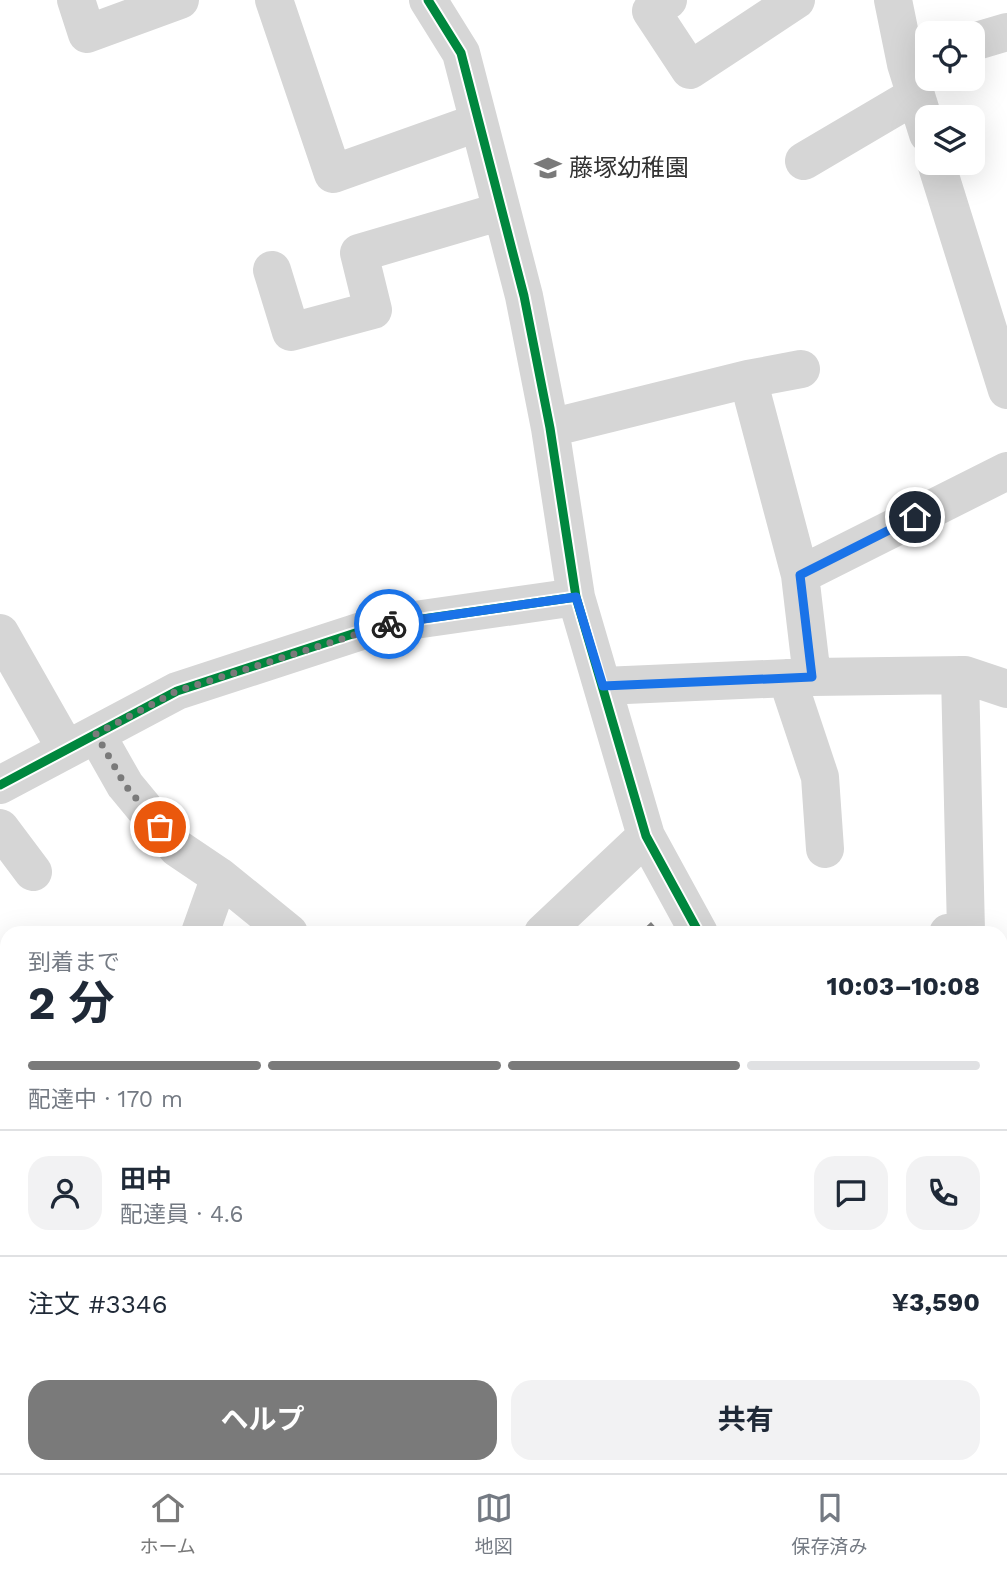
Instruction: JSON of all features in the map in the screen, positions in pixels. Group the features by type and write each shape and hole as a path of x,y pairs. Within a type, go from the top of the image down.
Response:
{"street":[{"path":"76,0 87,34 180,0"},
{"path":"274,0 334,174 479,122"},
{"path":"428,0 461,53 524,296 550,428 576,597 646,836 695,926"},
{"path":"668,0 651,11 691,70 796,0"},
{"path":"893,0 915,69"},
{"path":"985,38 1007,32"},
{"path":"804,161 915,73"},
{"path":"940,175 1007,390"},
{"path":"272,271 291,332 373,310 359,253 502,211"},
{"path":"550,428 748,379 801,369"},
{"path":"748,379 800,575 799,677 820,778 825,849"},
{"path":"800,575 1007,471"},
{"path":"5,771 81,742 177,691 380,625 576,597"},
{"path":"0,633 81,742 125,785 177,848 220,877 280,926"},
{"path":"603,686 799,677 960,675 1007,689"},
{"path":"960,675 966,926"},
{"path":"0,828 33,872"},
{"path":"550,926 646,836"},
{"path":"202,926 220,877"}],"cycle path":[{"path":"428,0 461,53 524,296 550,428 576,597 646,836 695,926"},
{"path":"0,785 177,691 380,625 576,597"}],"way so far":[{"path":"160,827 125,785 96,734 177,691 389,624"}],"place":[{"name":"藤塚幼稚園","path":"548,168"}],"route":[{"path":"389,624 576,597 603,686 812,677 800,575 915,517"}]}
